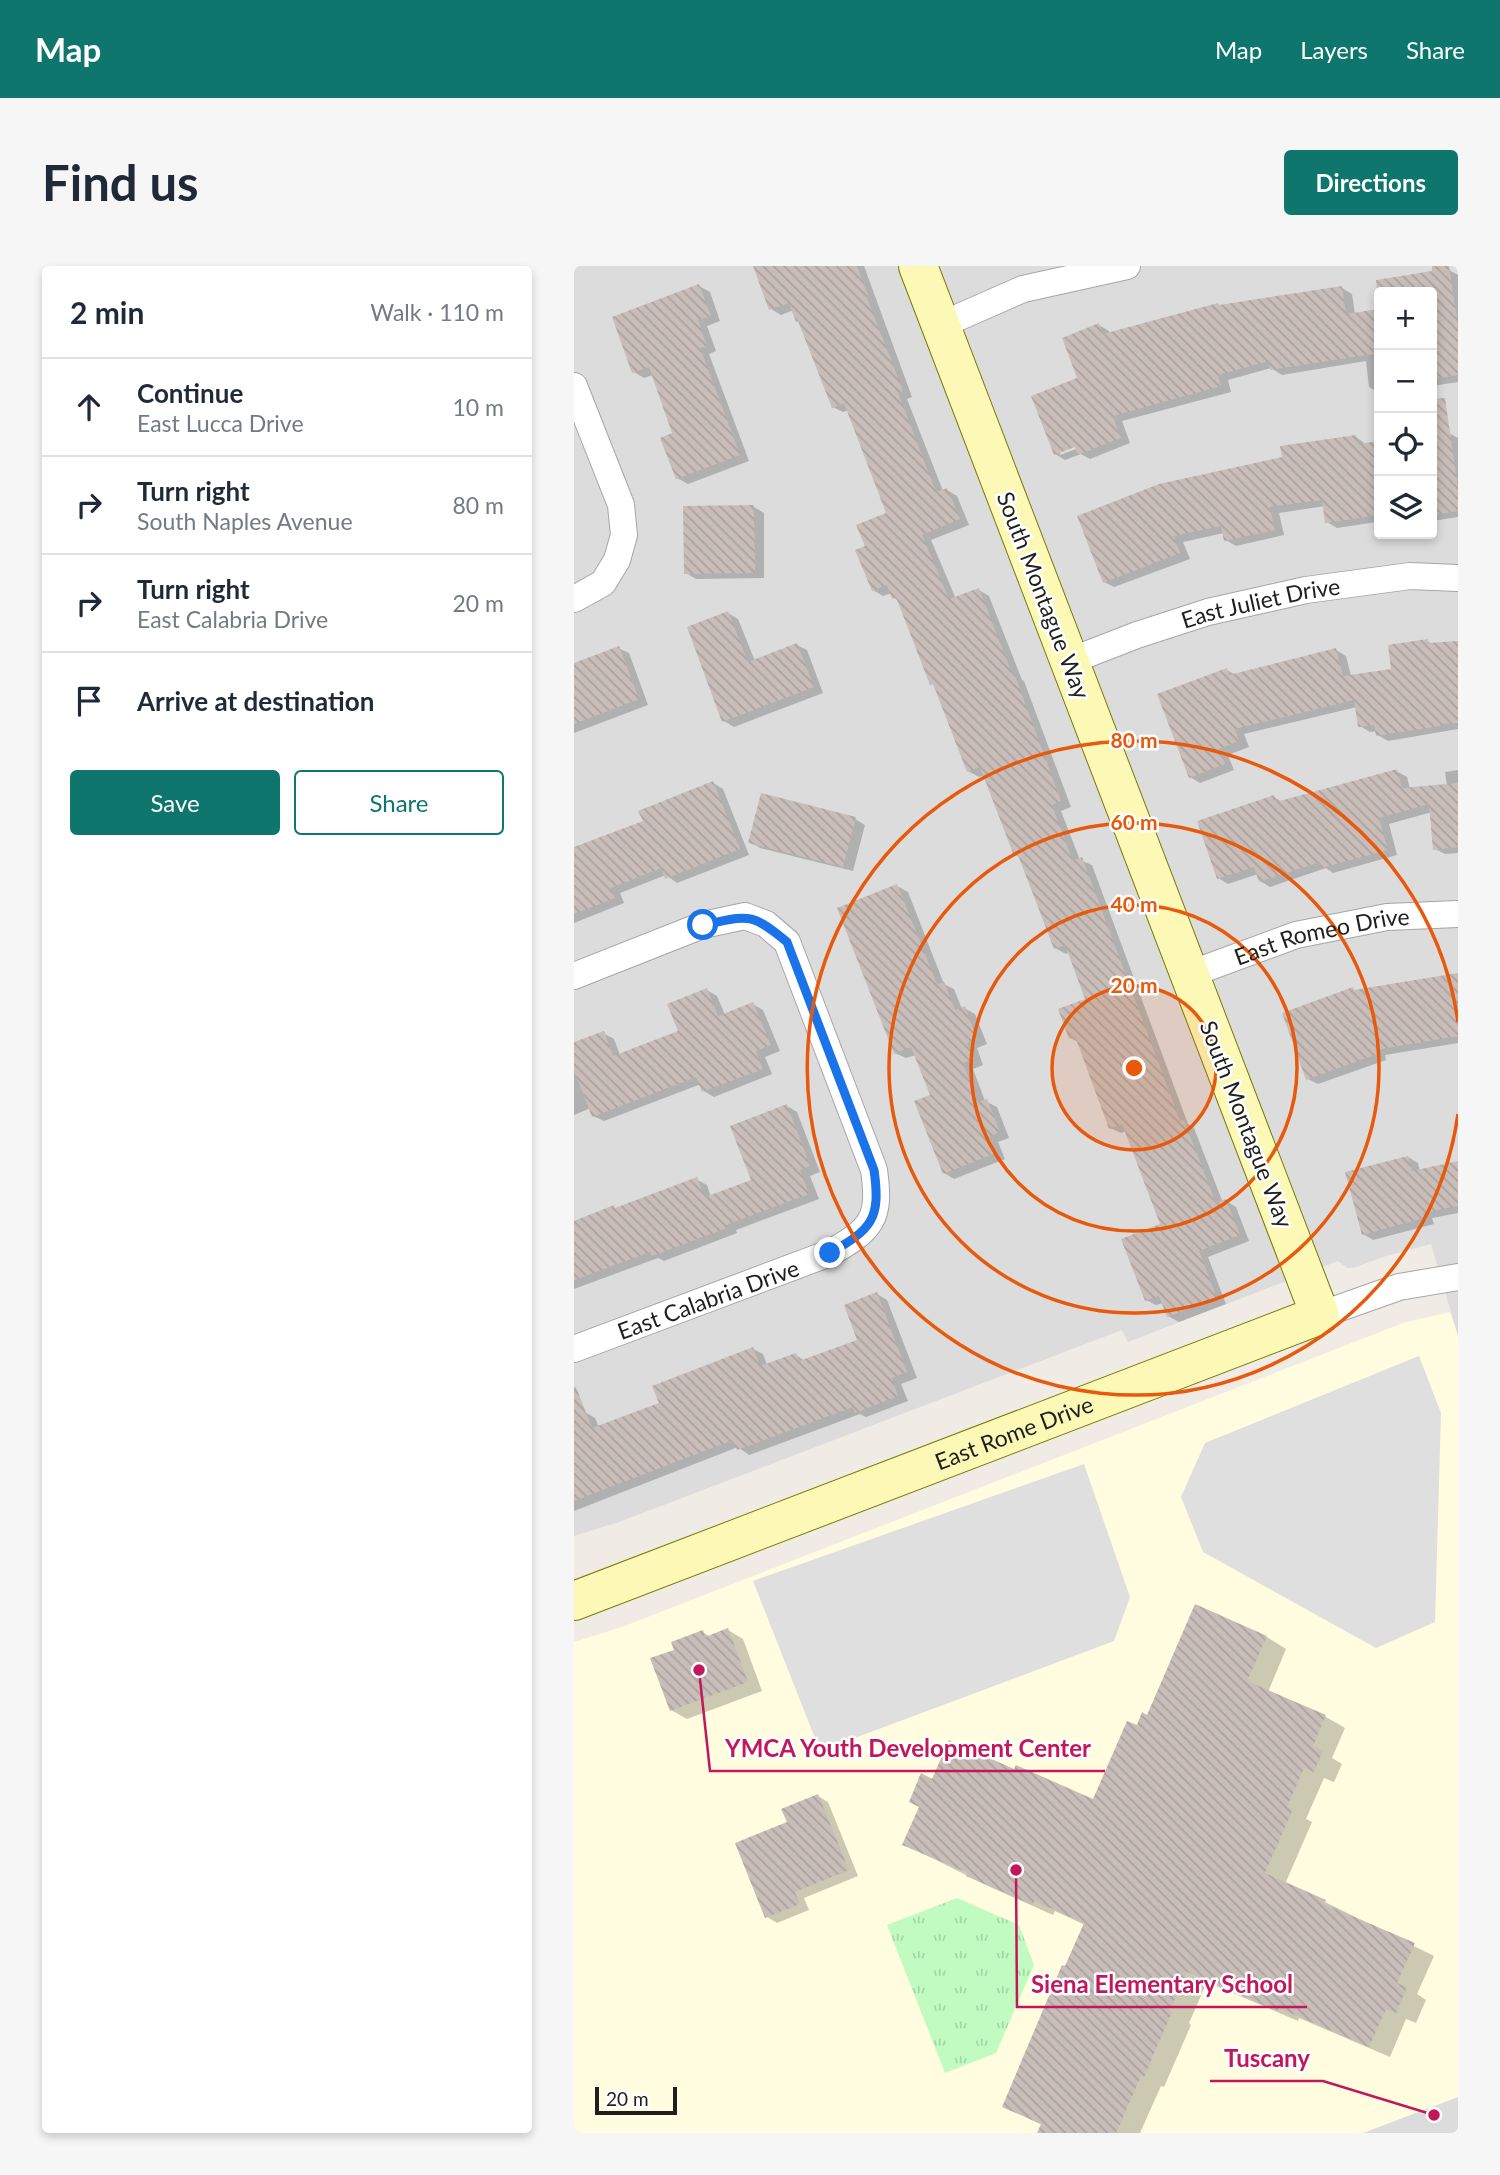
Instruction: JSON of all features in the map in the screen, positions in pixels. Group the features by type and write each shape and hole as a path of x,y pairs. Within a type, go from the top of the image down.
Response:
{"street":[{"name":"South Montague Way","path":"918,266 1320,1315"},
{"path":"941,326 1023,289 1127,266"},
{"path":"574,386 621,505 624,535 617,559 603,583 574,599"},
{"name":"East Juliet Drive","path":"1070,661 1208,612 1306,590 1410,576 1458,578"},
{"name":"East Romeo Drive","path":"1190,974 1296,935 1387,917 1458,914"},
{"name":"East Calabria Drive","path":"574,976 703,925 746,916 766,925 787,942 874,1170 877,1195 873,1219 855,1239 830,1253 574,1349"},
{"name":"East Rome Drive","path":"574,1601 1320,1315 1399,1287 1458,1277"}],"shaded area":[{"path":"574,266 1458,266 1458,1336 1431,1244 1353,1268 1347,1268 1338,1261 1128,1342 1122,1330 619,1522 574,1536"},
{"path":"1450,1312 1458,1336 1458,2097 1363,2133 574,2133 574,1642 622,1627 1403,1323"},
{"path":"1419,1356 1441,1413 1435,1622 1376,1648 1203,1552 1181,1497 1205,1443"},
{"path":"1084,1464 1130,1597 1114,1641 820,1751 753,1581"},
{"path":"1456,2097 1458,2133 1363,2133"}],"green space":[{"path":"957,1898 1019,1925 1034,1965 996,2053 945,2073 887,1925"}],"building":[{"path":"753,266 857,266 903,391 898,393 936,492 947,488 960,519 922,535 949,599 979,588 1012,674 1014,673 1061,801 1052,805 1073,861 1082,857 1180,1121 1184,1120 1216,1203 1226,1199 1240,1235 1199,1251 1217,1298 1167,1317 1159,1296 1145,1301 1121,1239 1160,1224 1122,1124 1109,1129 1075,1036 1069,1039 1058,1009 1085,999 1065,945 1054,949 980,767 967,772 896,597 892,599 887,585 872,591 855,550 865,546 856,525 886,513 844,403 832,408 789,303 769,310"},
{"path":"1432,266 1449,266 1458,326 1458,375 1437,378 1437,287 1377,287 1376,280 1432,271"},
{"path":"699,284 711,316 698,320 707,346 700,348 740,455 676,479 660,438 672,433 649,367 632,373 612,317"},
{"path":"1342,286 1346,314 1374,310 1374,354 1270,370 1269,361 1218,375 1221,386 1113,416 1121,438 1078,455 1075,447 1054,455 1031,396 1077,378 1062,338 1099,323 1103,334 1218,303 1219,305"},
{"path":"1445,398 1458,488 1458,511 1437,514 1437,413 1437,399"},
{"path":"1356,435 1358,444 1374,442 1374,516 1325,523 1322,500 1270,507 1275,530 1224,541 1221,526 1174,536 1180,553 1103,583 1077,516 1159,484 1282,457 1280,446"},
{"path":"754,505 755,573 684,574 683,506"},
{"path":"728,611 748,662 797,643 814,687 722,722 687,627"},
{"path":"1428,639 1428,643 1458,641 1458,723 1376,736 1374,725 1358,727 1354,700 1235,729 1239,741 1219,749 1225,764 1189,778 1157,694 1227,668 1229,675 1336,648 1343,676 1391,669 1388,645"},
{"path":"619,646 639,699 574,724 574,663"},
{"path":"1397,769 1402,788 1458,783 1458,847 1433,850 1429,804 1379,818 1388,850 1321,868 1320,862 1259,882 1254,867 1217,879 1197,821 1274,795 1276,802"},
{"path":"713,781 740,849 665,879 661,868 611,888 615,898 574,914 574,847 643,821 638,811"},
{"path":"761,793 856,817 843,867 748,843"},
{"path":"897,884 937,984 944,982 955,1010 965,1006 977,1039 967,1043 974,1059 963,1063 978,1102 987,1099 1000,1132 989,1137 996,1153 943,1174 914,1101 930,1095 911,1047 894,1054 837,908"},
{"path":"1458,973 1458,1036 1375,1050 1377,1054 1306,1080 1282,1013 1353,987 1354,990"},
{"path":"707,988 718,1016 753,1002 771,1045 756,1051 763,1069 702,1092 696,1077 592,1117 574,1070 574,1042 604,1031 613,1056 678,1031 667,1004"},
{"path":"787,1104 810,1166 800,1170 809,1194 652,1256 650,1252 574,1280 574,1221 697,1177 705,1197 751,1180 730,1126"},
{"path":"1408,1156 1412,1171 1458,1161 1458,1206 1423,1213 1424,1218 1362,1235 1345,1172"},
{"path":"877,1292 907,1372 892,1378 898,1396 855,1413 853,1407 737,1450 733,1440 574,1501 574,1387 592,1428 659,1403 652,1386 753,1347 760,1366 796,1353 799,1361 857,1340 844,1305"},
{"path":"1195,1604 1267,1636 1247,1681 1326,1715 1313,1746 1323,1751 1314,1772 1304,1768 1287,1807 1293,1809 1265,1873 1326,1900 1324,1904 1415,1943 1397,1983 1407,1987 1396,2013 1386,2009 1369,2047 1187,1972 1144,2077 1141,2076 1116,2133 1037,2133 1041,2124 1002,2107 1062,1965 1065,1966 1084,1923 1034,1901 1033,1905 902,1845 919,1807 909,1802 921,1773 932,1779 949,1740 1014,1769 1016,1765 1093,1799 1127,1721 1137,1725 1142,1712 1147,1715"},
{"path":"728,1628 748,1682 670,1711 650,1658 674,1650 671,1642 703,1630 705,1637"},
{"path":"818,1794 849,1870 795,1892 800,1904 765,1918 735,1843 787,1822 781,1809"}],"place":[{"name":"YMCA Youth Development Center","path":"699,1670"},
{"name":"Siena Elementary School","path":"1016,1870"},
{"name":"Tuscany","path":"1434,2115"}],"route":[{"path":"703,925 746,916 766,925 787,942 874,1170 877,1195 873,1219 855,1239 830,1253"}]}
